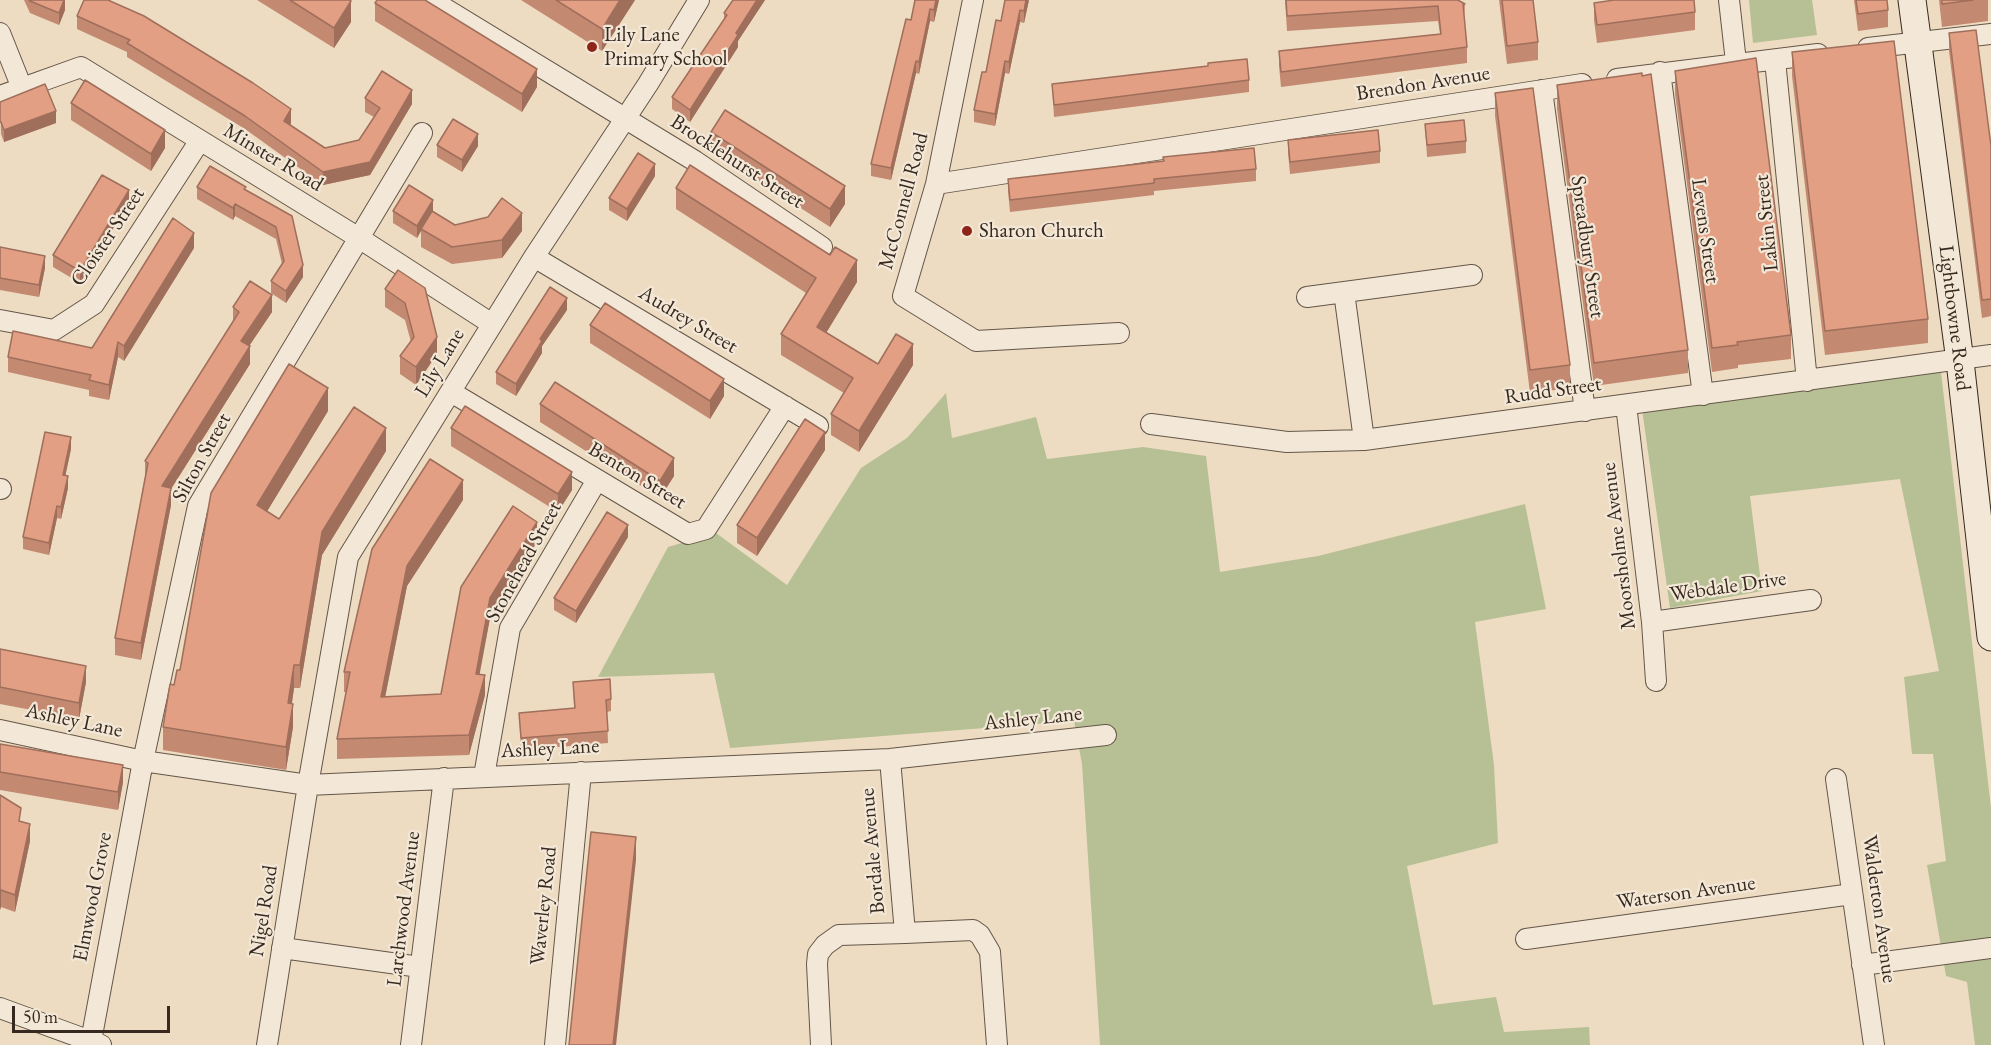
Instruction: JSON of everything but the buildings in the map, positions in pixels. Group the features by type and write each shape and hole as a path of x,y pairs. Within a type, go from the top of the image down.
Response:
{"main road":[{"name":"Lightbowne Road","path":"1912,0 1960,361 1991,637"}],"street":[{"name":"Brocklehurst Street","path":"430,0 695,161 822,247"},
{"name":"Lily Lane","path":"308,785 348,556 534,257 625,119 699,0"},
{"name":"McConnell Road","path":"974,0 936,184 903,296 976,341 1119,333"},
{"path":"1729,0 1736,62"},
{"path":"0,33 22,88 0,96"},
{"name":"Brendon Avenue","path":"936,184 1660,72 1991,34"},
{"name":"Lakin Street","path":"1775,60 1807,381"},
{"name":"Minster Road","path":"22,88 81,68 359,238 492,324"},
{"name":"Levens Street","path":"1660,72 1703,395"},
{"name":"Spreadbury Street","path":"1542,90 1585,411"},
{"name":"Silton Street","path":"143,761 198,506 422,133"},
{"name":"Cloister Street","path":"0,320 54,330 94,304 199,142"},
{"name":"Audrey Street","path":"534,257 818,426"},
{"path":"1307,297 1472,275"},
{"path":"1344,292 1364,440"},
{"name":"Rudd Street","path":"1151,424 1287,442 1364,440 1991,356"},
{"name":"Benton Street","path":"451,392 688,534 706,529 785,406"},
{"name":"Moorsholme Avenue","path":"1626,405 1652,622 1656,681"},
{"name":"Stonehead Street","path":"484,777 510,628 597,480"},
{"name":"Webdale Drive","path":"1652,622 1811,600"},
{"name":"Ashley Lane","path":"0,730 143,761 308,785 890,759 1106,735"},
{"name":"Bordale Avenue","path":"821,1045 818,954 825,945 839,935 905,933 890,759"},
{"name":"Elmwood Grove","path":"96,1043 143,761"},
{"name":"Waverley Road","path":"555,1045 581,772"},
{"name":"Larchwood Avenue","path":"411,1045 444,778"},
{"name":"Walderton Avenue","path":"1836,779 1874,1045"},
{"name":"Nigel Road","path":"267,1045 308,785"},
{"name":"Waterson Avenue","path":"1526,939 1852,894"},
{"path":"905,933 973,930 980,935 990,952 992,963 997,1045"},
{"path":"282,948 420,968"},
{"path":"1862,965 1991,948"},
{"path":"0,1008 96,1043"}],"green space":[{"path":"1749,0 1812,0 1817,35 1753,43"},
{"path":"1941,372 1991,808 1991,1045 1975,1045 1967,982 1946,976 1927,865 1946,861 1933,754 1912,754 1904,677 1939,671 1900,479 1750,496 1762,591 1670,608 1642,409"},
{"path":"946,393 952,438 1036,417 1047,459 1143,447 1206,456 1220,572 1318,556 1525,504 1546,609 1475,622 1494,765 1498,843 1407,866 1433,1005 1496,997 1504,1032 1589,1027 1590,1045 1100,1045 1082,764 1074,721 730,748 714,673 598,677 668,547 716,533 787,585 861,468 907,438"}],"place":[{"name":"Lily Lane Primary School","path":"592,47"},
{"name":"Sharon Church","path":"967,231"}]}
